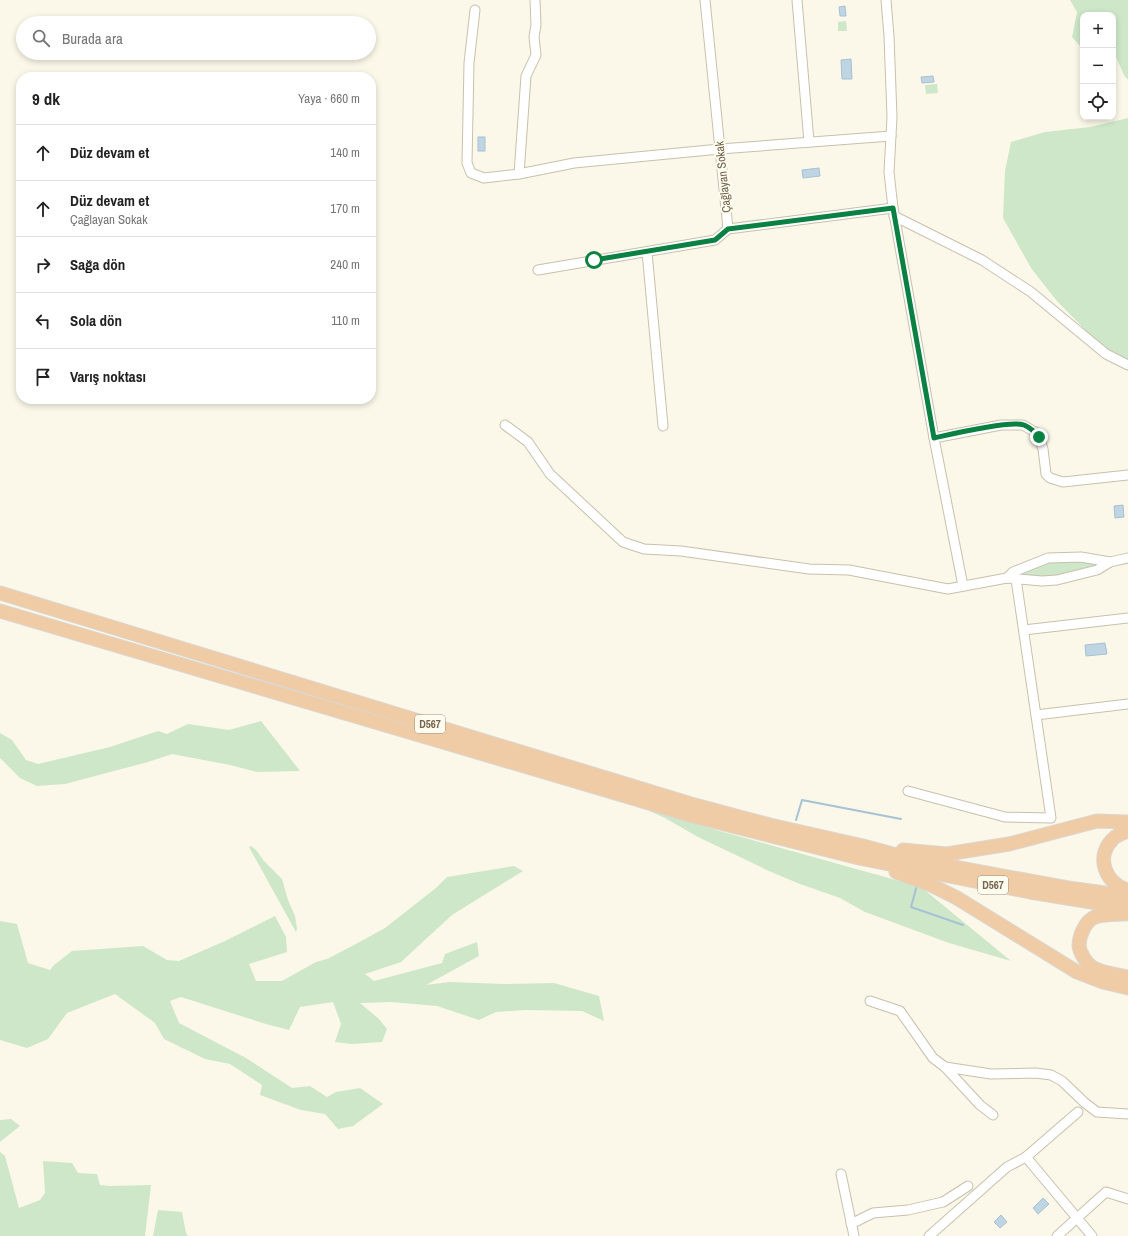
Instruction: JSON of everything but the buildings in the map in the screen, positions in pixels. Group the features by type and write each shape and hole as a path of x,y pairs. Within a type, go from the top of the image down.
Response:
{"highway":[{"name":"D567","path":"0,593 691,804 770,825 863,846 911,859 1068,888 1128,896"},
{"name":"D567","path":"0,611 693,816 859,858 1030,892 1128,908"},
{"path":"863,846 947,854 1009,844 1097,821 1128,822"},
{"path":"1128,831 1119,834 1112,840 1106,848 1104,857 1105,870 1112,881 1121,888 1128,890"},
{"path":"859,858 931,885 957,898 1078,972 1104,982 1128,988"},
{"path":"1128,914 1093,917 1085,925 1081,935 1079,947 1084,958 1092,967 1128,977"}],"street":[{"path":"519,174 526,76 536,55 534,37 536,25 535,0"},
{"name":"Çağlayan Sokak","path":"705,0 728,229 876,209 894,212"},
{"path":"797,0 809,142"},
{"path":"886,0 890,36 892,117 889,172 894,212 906,301 963,586"},
{"path":"475,10 469,63 467,163 471,173 484,178 519,174 574,163 720,149 891,136"},
{"path":"894,212 982,260 1031,292 1106,354 1128,365"},
{"path":"538,270 715,240 728,229"},
{"path":"647,252 663,426"},
{"path":"505,425 528,442 550,474 623,542 644,549 681,551 809,569 849,570 948,589 1012,578 1042,581 1057,580 1097,570 1110,562 1128,558"},
{"path":"934,438 1001,425 1023,425 1035,432 1039,437 1046,474 1050,478 1062,482 1069,482 1128,475"},
{"path":"908,791 1005,817 1051,818 1024,630 1012,578 1013,572 1048,558 1081,557 1110,562"},
{"path":"1024,630 1128,618"},
{"path":"1036,715 1128,704"},
{"path":"870,1000 900,1011 933,1058 945,1067 980,1105 993,1115"},
{"path":"945,1067 991,1074 1051,1075 1062,1081 1084,1104 1097,1112 1128,1114"},
{"path":"928,1236 1006,1167 1026,1157 1078,1112"},
{"path":"1026,1157 1092,1236"},
{"path":"841,1174 854,1236"},
{"path":"852,1224 874,1213 908,1210 943,1202 968,1186"},
{"path":"1057,1236 1106,1192 1128,1199"}],"green space":[{"path":"1070,0 1128,0 1128,80 1124,75 1116,57 1116,12 1080,12 1080,46 1072,37 1077,12"},
{"path":"846,21 847,31 838,31 838,22"},
{"path":"937,84 938,93 926,94 925,85"},
{"path":"1128,118 1128,362 1107,352 1056,300 1031,268 1003,218 1005,171 1011,142 1045,132 1090,127"},
{"path":"1052,559 1100,562 1100,566 1052,579 1013,575"},
{"path":"261,721 300,771 257,772 230,765 172,754 148,762 65,784 37,786 20,778 0,758 0,733 12,740 26,760 38,764 110,747 158,731 167,734 188,724 229,730"},
{"path":"647,810 668,814 716,830 921,887 1011,961 949,943 865,912 840,898 769,871 698,837 665,818"},
{"path":"251,846 282,879 288,900 295,916 296,932 249,847"},
{"path":"514,866 523,871 452,915 401,962 365,974 374,981 442,963 445,954 477,942 479,956 426,985 449,982 504,984 554,983 599,996 604,1021 582,1011 525,1010 496,1012 479,1020 437,1006 391,1002 360,1003 379,1019 387,1029 382,1042 352,1044 335,1042 341,1024 333,1002 300,1007 289,1030 181,997 170,1001 179,1023 246,1058 292,1088 310,1086 327,1097 336,1092 360,1088 383,1104 353,1126 338,1129 325,1114 301,1110 260,1095 262,1085 230,1064 205,1059 164,1039 155,1023 115,994 67,1013 48,1039 27,1048 0,1040 0,921 17,924 28,963 50,970 72,951 143,946 167,960 179,961 225,941 275,916 286,937 287,952 249,964 256,981 282,981 316,962 327,959 385,928 436,888 447,877"},
{"path":"11,1119 20,1126 0,1142 0,1120"},
{"path":"0,1152 5,1156 19,1208 40,1200 45,1193 43,1161 72,1163 78,1173 97,1174 100,1185 151,1185 145,1236 0,1236"},
{"path":"158,1210 182,1212 186,1233 188,1236 153,1236"}],"water":[{"path":"845,6 846,16 840,16 839,7"},
{"path":"851,59 852,79 842,79 841,60"},
{"path":"933,76 934,82 922,83 921,77"},
{"path":"478,137 485,137 485,151 478,151"},
{"path":"819,168 820,176 803,178 802,170"},
{"path":"1123,505 1124,517 1115,518 1114,506"},
{"path":"1105,643 1107,654 1086,656 1085,645"},
{"path":"1043,1198 1049,1204 1038,1214 1033,1208"},
{"path":"1001,1215 1007,1222 1000,1228 994,1222"}],"waterway":[{"path":"796,820 802,800 901,819"},
{"path":"917,885 911,907 963,925"}],"route":[{"path":"594,260 715,240 728,229 893,208 934,438 1001,425 1023,425 1035,432 1039,437"}]}
